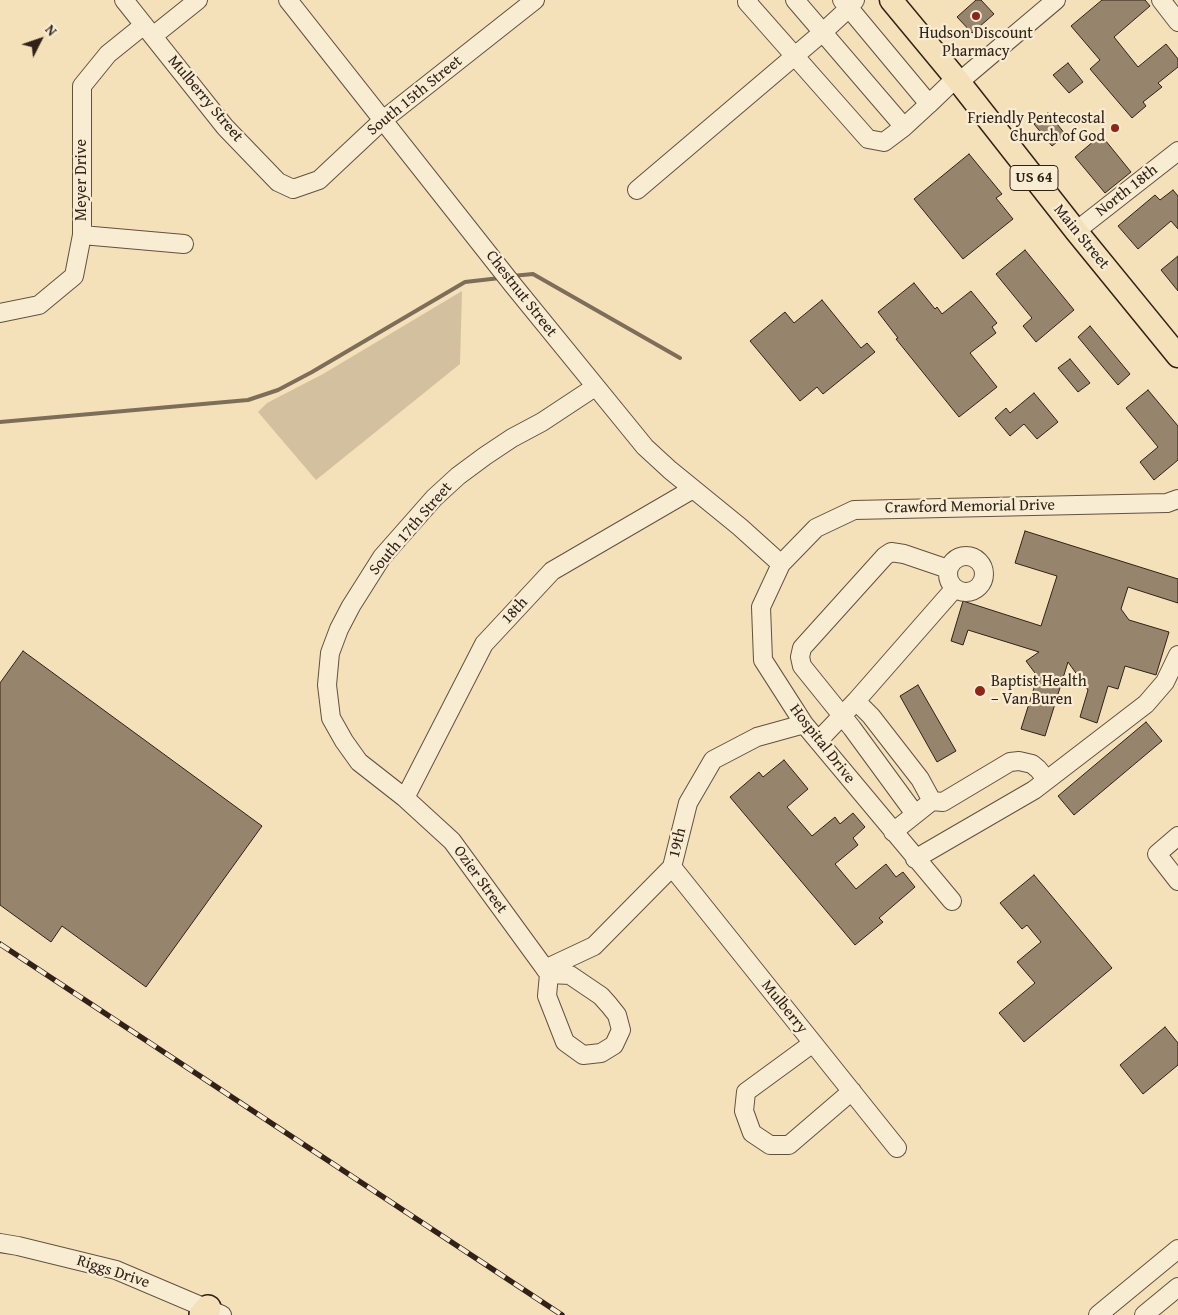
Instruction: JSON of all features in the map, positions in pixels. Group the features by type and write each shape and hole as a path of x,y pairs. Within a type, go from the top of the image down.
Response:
{"main road":[{"name":"Main Street","path":"891,0 1178,356"}],"street":[{"name":"Mulberry Street","path":"124,0 225,127 278,182 293,189"},
{"name":"Meyer Drive","path":"0,313 39,305 74,276 82,235 82,86 108,54 198,0"},
{"name":"Chestnut Street","path":"288,0 513,285 645,447 694,490 740,526 781,564"},
{"name":"South 15th Street","path":"293,189 319,180 384,120 535,0"},
{"path":"749,0 747,2 868,139 884,142 1056,0"},
{"path":"795,0 904,127"},
{"path":"1161,0 1178,22"},
{"path":"637,190 823,32 849,3 929,104"},
{"name":"North 18th","path":"1076,231 1178,151"},
{"path":"82,235 184,244"},
{"name":"South 17th Street","path":"405,798 359,762 331,718 327,685 330,653 340,629 356,598 382,557 434,498 458,476 485,456 595,387"},
{"name":"18th","path":"405,798 484,644 552,571 694,490"},
{"name":"Crawford Memorial Drive","path":"781,564 816,528 854,510 1167,503 1178,499"},
{"path":"915,814 842,715 802,666 800,657 802,648 885,556 891,552 904,554 948,569"},
{"path":"966,556 978,560 984,571 984,577 978,588 966,592 954,588 949,579 948,569 955,559 966,556"},
{"name":"Hospital Drive","path":"781,564 761,608 763,660 804,724 952,901"},
{"path":"818,741 856,701 954,588"},
{"path":"915,859 1034,790 1146,704 1165,682 1178,655"},
{"path":"856,701 871,716 920,779 932,801"},
{"name":"19th","path":"547,972 594,946 672,866 688,803 713,760 757,737 804,724"},
{"path":"893,832 932,801 943,802 1010,762 1019,761 1032,764 1038,768 1047,780"},
{"name":"Ozier Street","path":"405,798 452,841 547,972"},
{"path":"1178,836 1157,854 1178,881"},
{"name":"Mulberry","path":"672,866 897,1148"},
{"path":"547,972 570,975 601,996 609,1004 617,1015 621,1030 614,1045 601,1052 582,1055 565,1042 547,996 547,972"},
{"path":"813,1043 746,1092 744,1110 752,1132 770,1145 789,1145 852,1091"},
{"name":"Riggs Drive","path":"0,1243 116,1270 210,1313"},
{"path":"1104,1313 1178,1249"},
{"path":"1144,1315 1178,1287"}],"shaded area":[{"path":"462,291 460,364 316,480 258,412 267,403 323,374"}],"building":[{"name":"Hudson Discount Pharmacy","path":"976,0 981,0 994,14 972,33 957,17"},
{"path":"1102,0 1145,0 1150,6 1114,37 1138,67 1166,44 1178,59 1178,67 1158,83 1162,87 1143,102 1146,106 1132,118 1090,69 1100,60 1071,26"},
{"path":"1068,63 1083,82 1069,93 1053,75"},
{"path":"1048,113 1066,135 1052,146 1034,124"},
{"path":"1101,135 1131,172 1105,193 1075,157"},
{"path":"969,154 1002,194 996,198 1013,219 963,259 914,199"},
{"path":"1173,190 1178,196 1178,229 1171,221 1138,249 1118,226 1155,195 1160,200"},
{"path":"1025,250 1074,310 1036,342 1023,326 1032,318 996,274"},
{"path":"1178,256 1178,291 1161,270"},
{"path":"914,283 935,309 937,307 942,314 971,291 997,323 992,327 996,333 970,353 997,387 959,417 896,339 898,338 878,312"},
{"path":"822,300 861,348 867,343 875,352 823,394 817,387 800,401 750,341 785,312 794,323"},
{"path":"1090,326 1130,374 1118,385 1078,337"},
{"path":"1070,359 1090,383 1078,392 1058,368"},
{"path":"1148,390 1178,426 1178,460 1154,480 1140,462 1158,447 1126,408"},
{"path":"1034,393 1058,422 1037,439 1024,424 1010,436 995,418 1006,408 1010,413"},
{"path":"1025,531 1178,579 1178,603 1128,587 1121,609 1129,620 1169,632 1156,675 1125,666 1118,689 1108,686 1097,723 1080,717 1088,690 1068,662 1045,736 1021,729 1034,688 1032,685 1035,673 1026,661 1039,652 968,630 963,645 951,641 963,601 1041,626 1057,576 1015,563"},
{"path":"23,651 262,826 146,987 62,926 51,942 0,905 0,683"},
{"path":"918,685 956,751 937,762 900,696"},
{"path":"1146,722 1162,741 1074,815 1058,796"},
{"path":"784,760 808,789 787,807 812,836 835,817 840,824 853,813 865,827 853,838 858,845 835,864 856,889 886,864 896,877 903,872 915,887 879,918 883,922 855,945 730,797 759,772 763,777"},
{"path":"1034,875 1112,968 1024,1042 999,1013 1035,983 1017,962 1041,942 1027,925 1022,929 1000,903"},
{"path":"1165,1027 1178,1043 1178,1065 1143,1094 1120,1065"}],"waterway":[{"path":"512,276 533,274 680,358"},
{"path":"0,422 248,400 278,390 312,372 465,282 500,278"}],"railway":[{"path":"0,944 562,1315"}],"place":[{"name":"Hudson Discount Pharmacy","path":"976,16"},
{"name":"Friendly Pentecostal Church of God","path":"1115,128"},
{"name":"Baptist Health – Van Buren","path":"980,691"}]}
